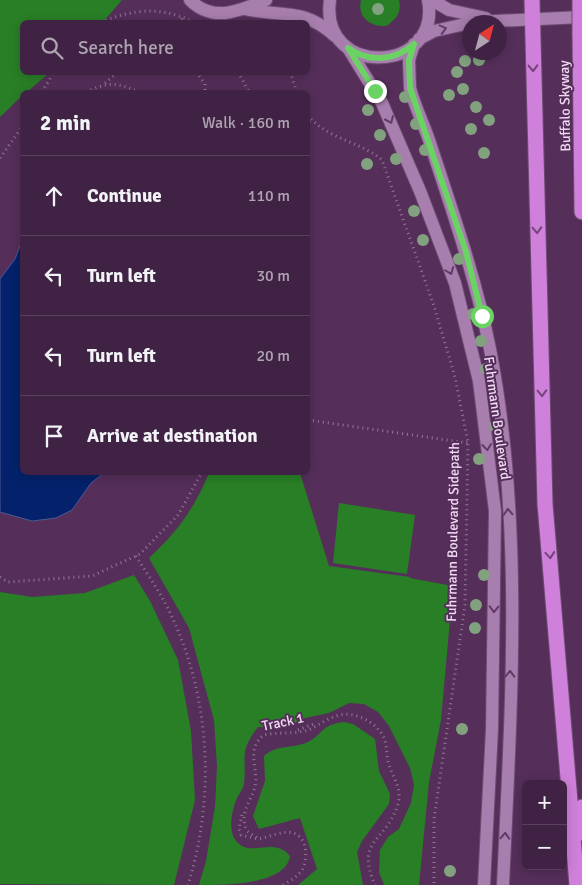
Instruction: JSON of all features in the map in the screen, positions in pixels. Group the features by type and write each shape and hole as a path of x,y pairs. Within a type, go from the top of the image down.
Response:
{"highway":[{"path":"532,0 545,504 578,885"},
{"name":"Buffalo Skyway","path":"580,0 582,212"},
{"path":"578,885 582,807"}],"street":[{"path":"190,0 203,11 211,14 244,9 266,0"},
{"name":"Fuhrmann Boulevard","path":"330,0 332,24 382,103 420,191 455,283 479,381 495,511 492,729 484,885"},
{"name":"Fuhrmann Boulevard","path":"428,0 427,22 409,60 410,88 466,252 490,349 504,445 512,570 509,765 503,885"},
{"path":"432,0 449,10 472,15"},
{"path":"244,9 264,13 288,13 308,18 322,25 346,46 362,56 378,59 401,54 434,31 462,25"},
{"path":"507,20 582,16"},
{"name":"Fuhrmann Boulevard","path":"492,490 507,490"}],"path":[{"path":"106,20 128,12 172,12 191,20"},
{"path":"180,20 186,13"},
{"path":"43,90 52,75"},
{"path":"90,90 104,84 114,75"},
{"path":"198,75 205,84 205,90"},
{"path":"240,75 248,90"},
{"path":"291,75 297,90"},
{"path":"104,84 125,86 134,90"},
{"name":"Fuhrmann Boulevard Sidepath","path":"310,117 324,130 350,144 371,151 382,160 434,306 455,377 468,443 466,605 434,819 434,885"},
{"path":"0,158 20,132"},
{"path":"310,420 468,443"},
{"path":"0,577 8,582 92,576 136,556 178,515 200,475"},
{"path":"136,556 164,601 181,639 192,673 202,715 206,760 205,796 197,854 188,885"},
{"name":"Track 1","path":"259,839 241,835 239,824 255,785 253,755 257,742 264,735 306,731 325,720 346,713 368,720 377,728 385,740 390,768 400,788 400,799 394,814 374,840 368,853 369,870 375,885"},
{"path":"245,808 243,823 247,831 259,839 289,832 298,834 303,842 306,859 302,869 296,877 283,885"}],"green space":[{"path":"0,0 122,0 105,20 20,20 20,75 47,75 29,90 20,90 20,98 0,117"},
{"path":"361,0 399,0 399,12 393,21 386,26 375,25 363,16 360,6"},
{"path":"208,475 301,475 329,566 410,577 453,586 441,720 429,782 419,885 384,885 379,872 380,850 388,837 399,829 411,803 414,785 410,768 389,726 378,712 364,704 349,703 329,713 305,718 285,728 258,727 248,743 245,755 244,784 233,808 232,832 237,842 243,846 249,848 270,847 284,850 290,856 286,866 278,873 253,881 224,885 199,885 206,861 215,807 217,766 214,720 189,628 149,558 184,519"},
{"path":"339,503 415,515 407,574 333,563"},
{"path":"134,575 150,601 178,660 191,731 195,800 174,885 0,884 0,592 32,597 85,593"},
{"path":"344,722 353,724 375,739 379,771 390,794 389,804 362,841 357,852 363,885 298,885 317,869 300,818 259,829 253,816 265,781 264,756 280,748 308,742 327,727"}],"shaded area":[{"path":"20,246 20,475 101,475 91,483 72,510 56,518 32,521 0,512 0,279 15,259"}],"route":[{"path":"375,91 348,48 362,56 378,59 394,57 408,50 414,44 409,60 408,73 414,104 428,138 466,252 482,316"}]}
